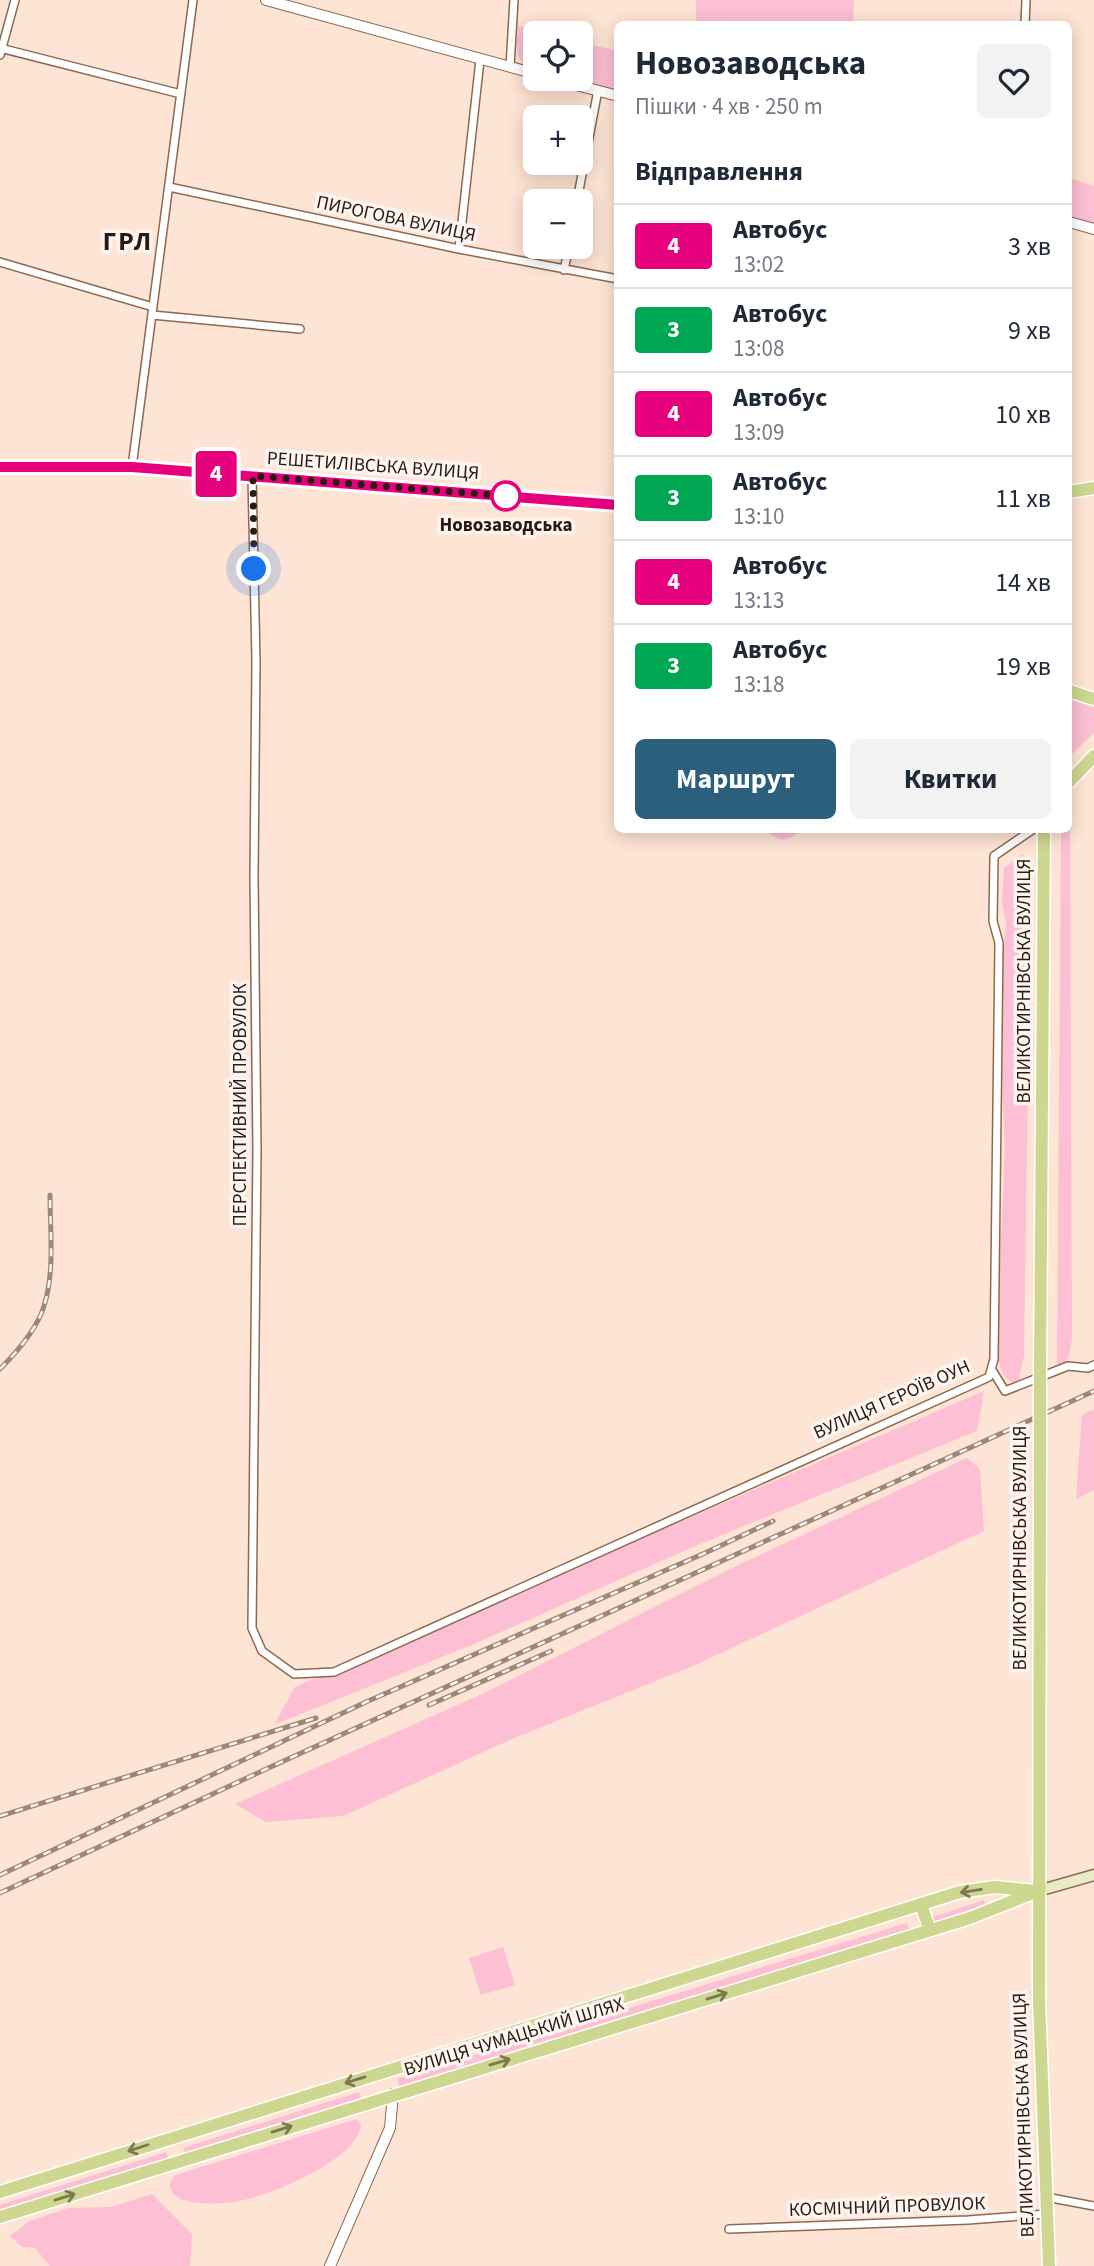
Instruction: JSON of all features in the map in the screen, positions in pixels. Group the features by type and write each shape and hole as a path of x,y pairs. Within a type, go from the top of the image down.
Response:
{"main road":[{"path":"1072,492 1094,488"},
{"path":"1072,692 1094,699"},
{"path":"1072,779 1094,757"},
{"name":"ВЕЛИКОТИРНІВСЬКА ВУЛИЦЯ","path":"1044,833 1038,1891 1039,2000 1049,2266"},
{"name":"ВУЛИЦЯ ЧУМАЦЬКИЙ ШЛЯХ","path":"0,2217 970,1918 1038,1891 1094,1875"},
{"name":"ВУЛИЦЯ ЧУМАЦЬКИЙ ШЛЯХ","path":"0,2192 960,1892 995,1887 1038,1891"},
{"path":"921,1905 930,1930"},
{"path":"388,2070 393,2094"},
{"path":"171,2137 179,2161"}],"street":[{"path":"15,0 1,50 181,94"},
{"path":"132,467 193,0"},
{"path":"266,0 523,70"},
{"path":"510,67 514,0"},
{"path":"1025,21 1026,0"},
{"path":"459,249 480,60"},
{"path":"593,89 614,95"},
{"path":"579,189 598,90"},
{"name":"ПИРОГОВА ВУЛИЦЯ","path":"169,187 459,249 614,278"},
{"path":"1072,223 1094,229"},
{"path":"564,270 566,259"},
{"path":"0,262 153,311 300,329"},
{"name":"РЕШЕТИЛІВСЬКА ВУЛИЦЯ","path":"0,467 132,467 614,505"},
{"name":"ПЕРСПЕКТИВНИЙ ПРОВУЛОК","path":"253,476 257,661 254,889 257,1191 252,1628 262,1651 294,1674 334,1672"},
{"name":"ВУЛИЦЯ ГЕРОЇВ ОУН","path":"334,1672 989,1377 992,1370 999,943 993,921 994,856 1028,833"},
{"path":"992,1370 1005,1391 1068,1366 1088,1368 1094,1365"},
{"path":"330,2266 390,2128 393,2094"},
{"path":"1046,2197 1094,2206"},
{"name":"КОСМІЧНИЙ ПРОВУЛОК","path":"729,2229 968,2220 1046,2214"}],"shaded area":[{"path":"696,0 854,0 853,21 696,21"},
{"path":"518,26 523,27 523,64 517,47"},
{"path":"593,45 614,50 614,92 593,86"},
{"path":"1072,179 1094,186 1094,226 1072,220"},
{"path":"1072,697 1094,704 1094,733 1072,754"},
{"path":"770,833 796,833 786,839"},
{"path":"1061,833 1070,833 1072,1339 1069,1356 1064,1364 1057,1365"},
{"path":"1022,854 1031,862 1024,1356 1018,1383 1012,1382 1004,1375 996,1349 1005,1147 1002,1088 1003,955 1006,924 1002,901 1004,868"},
{"path":"984,1391 977,1431 700,1544 474,1644 274,1725 295,1687"},
{"path":"1094,1409 1094,1490 1076,1499 1082,1415"},
{"path":"967,1458 980,1469 984,1531 693,1666 512,1739 343,1816 266,1822 235,1804 480,1695 730,1569"},
{"path":"984,1900 986,1906 933,1924 930,1918"},
{"path":"907,1923 910,1931 399,2087 397,2079"},
{"path":"503,1947 515,1985 481,1995 469,1958"},
{"path":"359,2092 361,2099 186,2155 183,2148"},
{"path":"357,2119 361,2124 357,2137 346,2150 313,2173 274,2191 236,2201 202,2203 177,2197 169,2186 175,2175"},
{"path":"166,2152 169,2159 0,2212 0,2205"},
{"path":"152,2194 192,2234 190,2266 50,2266 35,2248 22,2247 10,2236 30,2221 68,2208 111,2207"}],"railway":[{"path":"0,1369 20,1348 44,1306 51,1265 50,1195"},
{"path":"0,1893 1094,1391"},
{"path":"0,1875 366,1702 773,1521"},
{"path":"429,1705 551,1651"},
{"path":"0,1816 316,1718"}],"bus line":[{"name":"4","path":"0,467 132,467 614,505"}],"place":[{"name":"Новозаводська","path":"506,496"}],"district":[{"name":"ГРЛ","path":"128,241"}],"route":[{"path":"254,569 253,476 506,496"}]}
